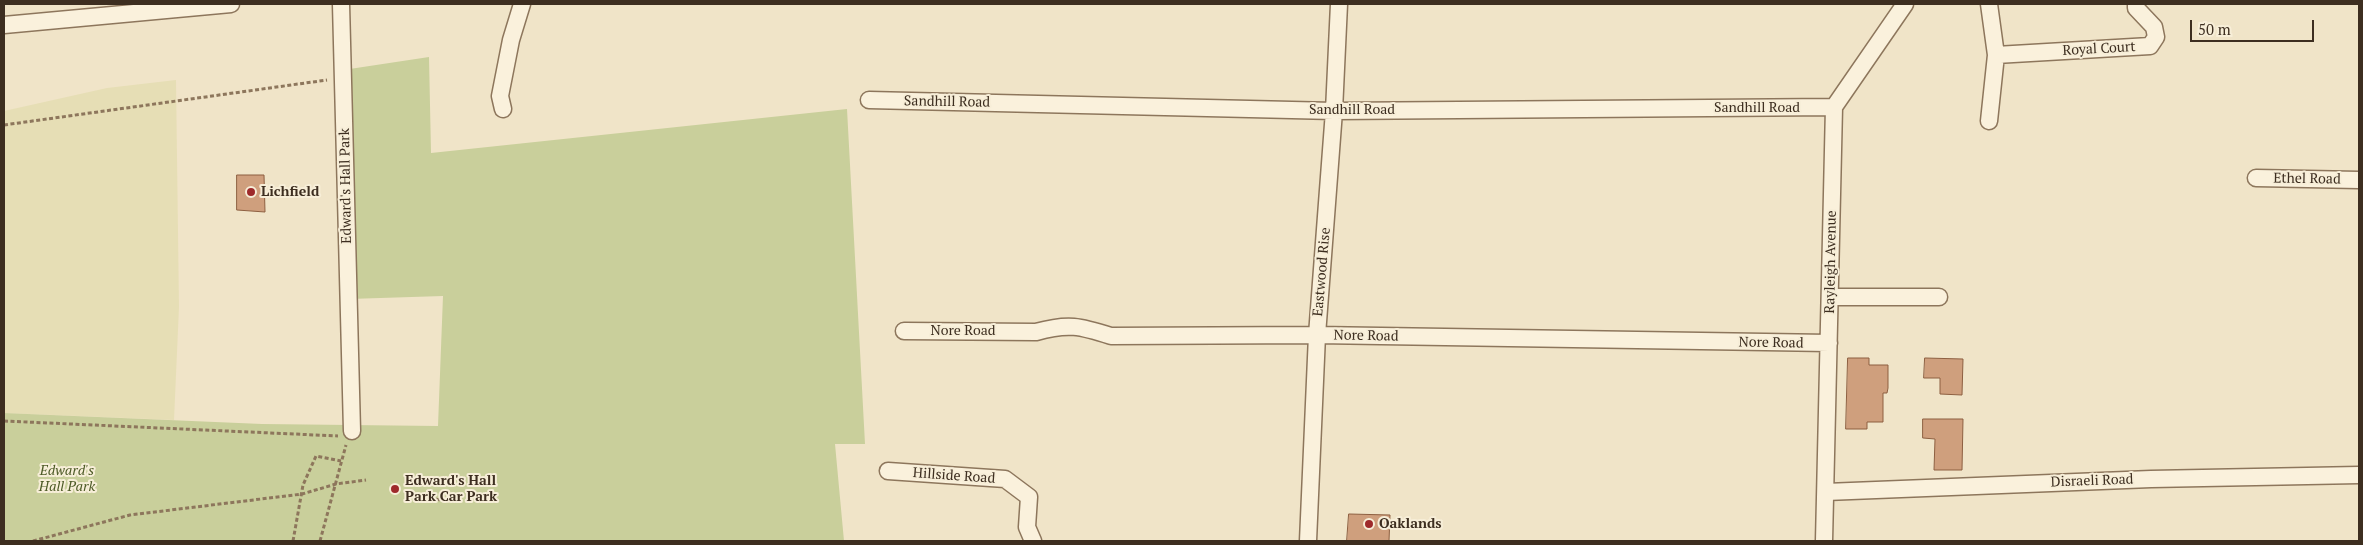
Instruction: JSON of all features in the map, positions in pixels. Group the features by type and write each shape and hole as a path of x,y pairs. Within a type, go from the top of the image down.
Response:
{"street":[{"path":"4,25 91,10 231,4"},
{"name":"Edward's Hall Park","path":"341,4 352,431"},
{"path":"503,109 500,96 511,40 522,4"},
{"name":"Eastwood Rise","path":"1308,541 1316,335 1334,111 1339,4"},
{"path":"1834,107 1905,4"},
{"path":"1989,4 1996,55 1989,121"},
{"name":"Royal Court","path":"1996,55 2150,46 2156,37 2154,27 2136,8 2136,4"},
{"name":"Sandhill Road","path":"869,100 1334,111 1834,107"},
{"name":"Rayleigh Avenue","path":"1824,541 1834,107"},
{"name":"Ethel Road","path":"2256,178 2359,180"},
{"path":"1830,297 1939,297"},
{"name":"Nore Road","path":"904,331 1036,332 1056,326 1080,326 1111,336 1316,335 1829,344"},
{"name":"Hillside Road","path":"888,471 1005,479 1028,497 1027,527 1033,541"},
{"name":"Disraeli Road","path":"1826,492 2151,479 2359,475"}],"path":[{"path":"4,125 343,78"},
{"path":"4,421 328,436"},
{"path":"320,541 341,461 352,431"},
{"path":"293,541 303,485 316,456 341,461"},
{"path":"34,541 130,515 302,494 336,484 366,480"},
{"path":"422,498 442,500"}],"shaded area":[{"path":"176,80 179,307 174,420 4,413 4,111 107,88"}],"green space":[{"path":"429,57 431,153 847,109 865,444 835,444 844,541 4,541 4,413 262,424 438,426 443,296 349,299 343,70"}],"building":[{"name":"Lichfield","path":"237,175 264,175 265,212 237,210"},
{"path":"1848,358 1869,358 1869,365 1888,365 1888,388 1887,393 1883,393 1883,422 1867,422 1867,429 1846,429"},
{"path":"1925,358 1963,359 1962,395 1940,394 1940,378 1924,378"},
{"path":"1923,419 1963,419 1962,470 1934,470 1935,439 1923,438"},
{"name":"Oaklands","path":"1349,514 1390,515 1389,541 1347,541"}],"place":[{"name":"Lichfield","path":"251,192"},
{"name":"Edward's Hall Park Car Park","path":"395,489"},
{"name":"Oaklands","path":"1369,524"}]}
